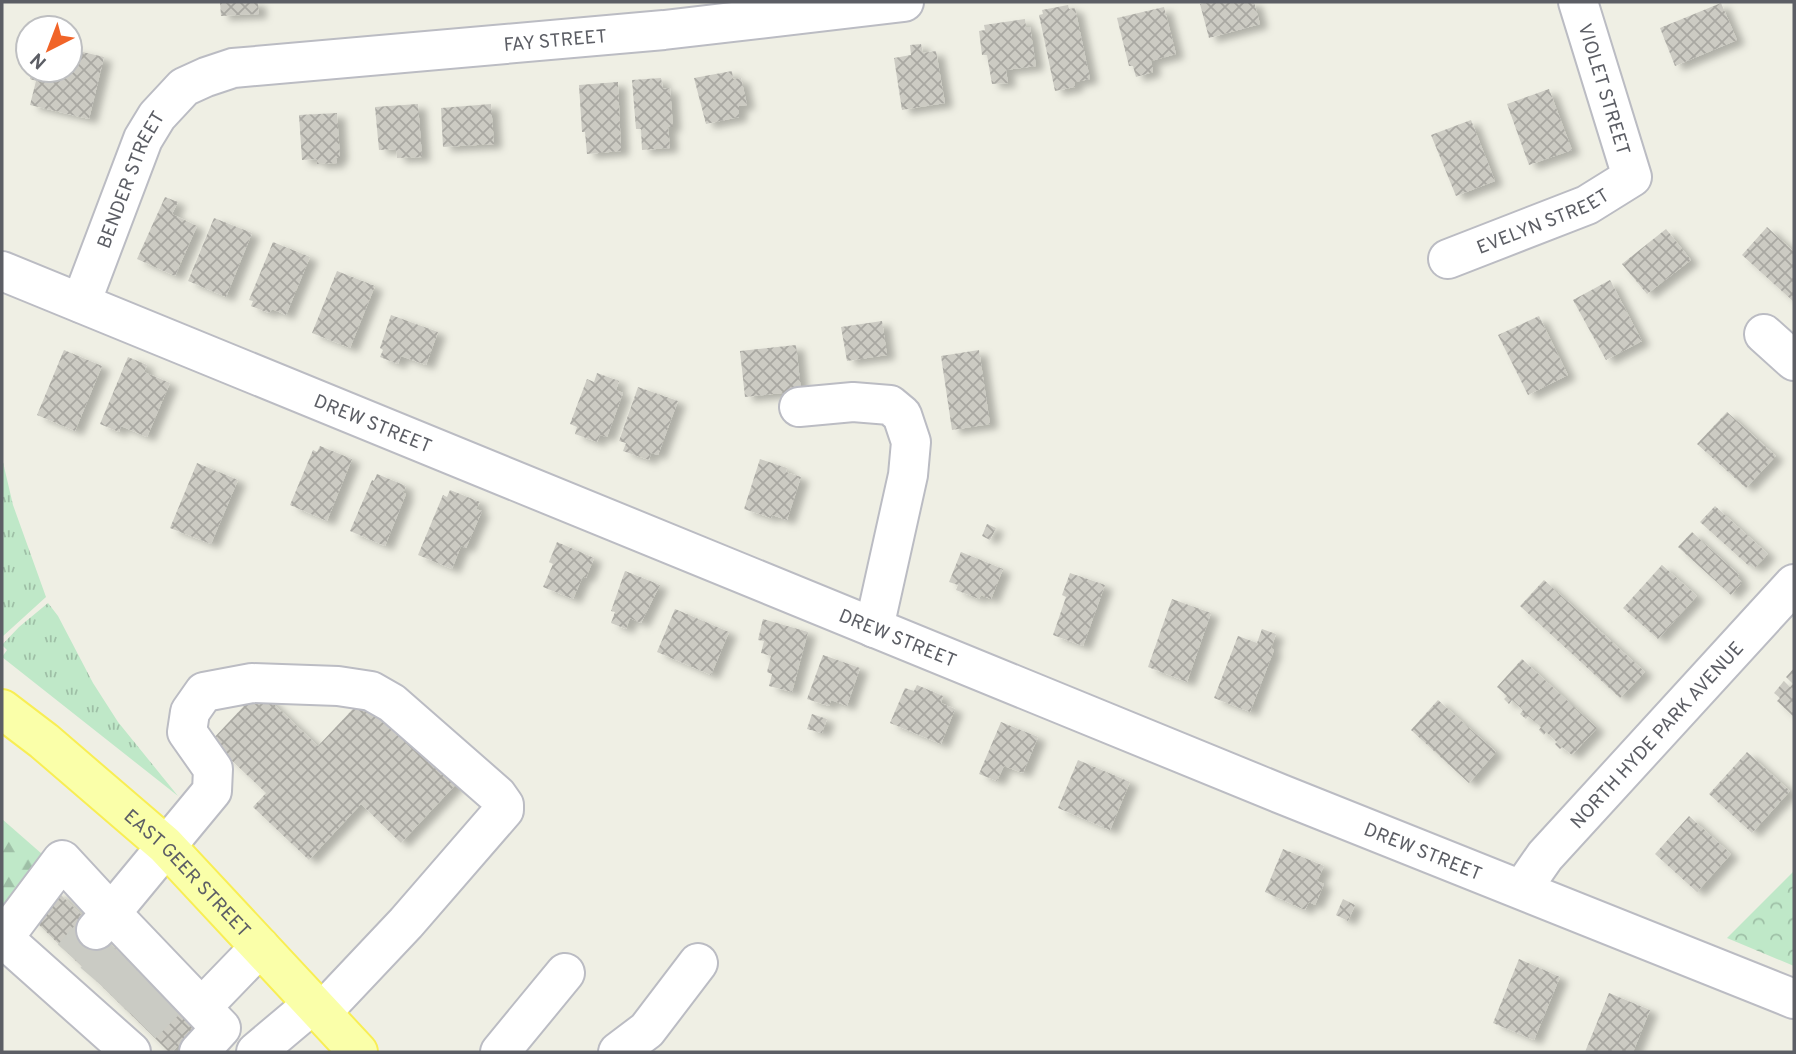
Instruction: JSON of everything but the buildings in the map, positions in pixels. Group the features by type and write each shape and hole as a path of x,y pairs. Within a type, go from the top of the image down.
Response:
{"main road":[{"name":"EAST GEER STREET","path":"2,709 44,741 165,845 358,1052"}],"street":[{"name":"FAY STREET","path":"206,77 233,68 615,35 904,2"},
{"name":"VIOLET STREET","path":"1578,2 1632,177"},
{"name":"BENDER STREET","path":"81,303 143,139 171,99 184,87 206,77"},
{"name":"EVELYN STREET","path":"1448,259 1587,205 1632,177"},
{"name":"DREW STREET","path":"2,271 1281,794 1794,999"},
{"path":"1764,334 1794,361"},
{"path":"799,407 853,402 890,405 902,415 911,442 908,475 874,628"},
{"name":"NORTH HYDE PARK AVENUE","path":"1522,889 1545,856 1794,584"},
{"path":"123,985 165,845 212,791 212,769 187,732 190,712 204,692 252,683 338,686 371,691 392,703 497,795 504,805 504,810 406,923 317,1009 256,1052"},
{"path":"123,985 62,860 2,939 123,985 221,1028 199,1052"},
{"path":"123,985 260,947"},
{"path":"618,1052 647,1030 698,963"},
{"path":"500,1052 565,973"}],"green space":[{"path":"2,458 13,505 46,597 2,637"},
{"path":"48,603 118,722 178,796 2,657 7,650 2,645"},
{"path":"2,819 50,861 2,925"},
{"path":"1794,871 1794,966 1727,938"}],"tunnel":[{"path":"72,957 96,930"},
{"path":"95,980 119,952"},
{"path":"116,1000 141,974"},
{"path":"142,1025 167,1000"}]}
